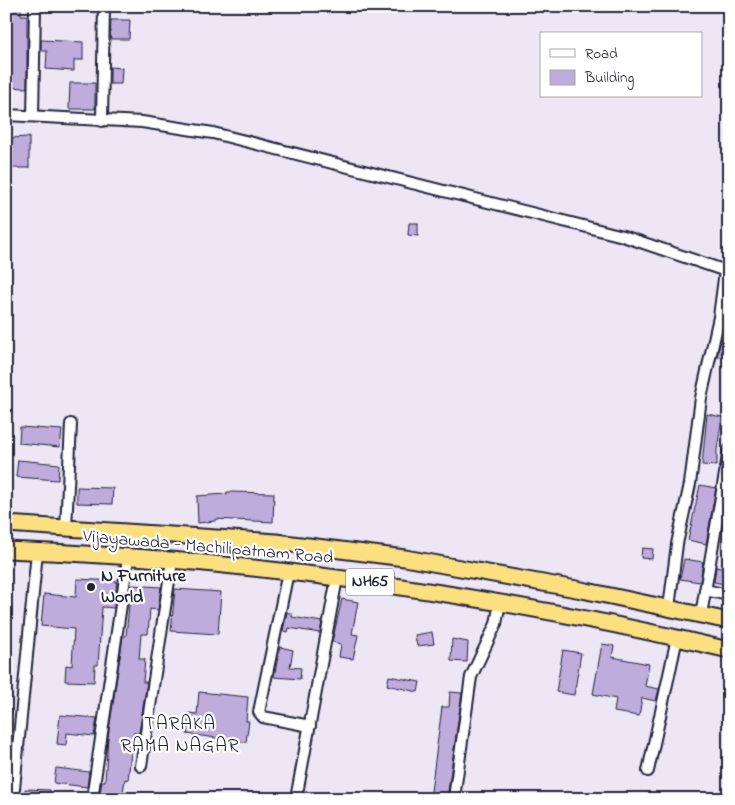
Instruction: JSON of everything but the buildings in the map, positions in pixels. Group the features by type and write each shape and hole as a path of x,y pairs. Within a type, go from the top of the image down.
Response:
{"highway":[{"name":"Vijayawada - Machilipatnam Road","path":"6,524 276,542 405,558 729,621"},
{"name":"Vijayawada - Machilipatnam Road","path":"6,550 172,561 337,578 500,602 729,650"}],"street":[{"path":"33,116 35,6"},
{"path":"102,121 104,6"},
{"path":"6,115 142,122 213,133 624,236 727,272 701,398 690,484 677,544 669,608"},
{"path":"66,528 71,424"},
{"path":"701,615 729,450"},
{"path":"13,799 11,763 37,552"},
{"path":"92,799 128,558"},
{"path":"141,766 172,561"},
{"path":"288,572 259,712 263,717 310,726"},
{"path":"296,799 337,578"},
{"path":"705,590 729,595"},
{"path":"454,798 471,678 496,624 500,602"},
{"path":"648,771 677,638"}],"place":[{"name":"N Furniture World","path":"91,587"}],"district":[{"name":"TARAKA RAMA NAGAR","path":"180,735"}]}
